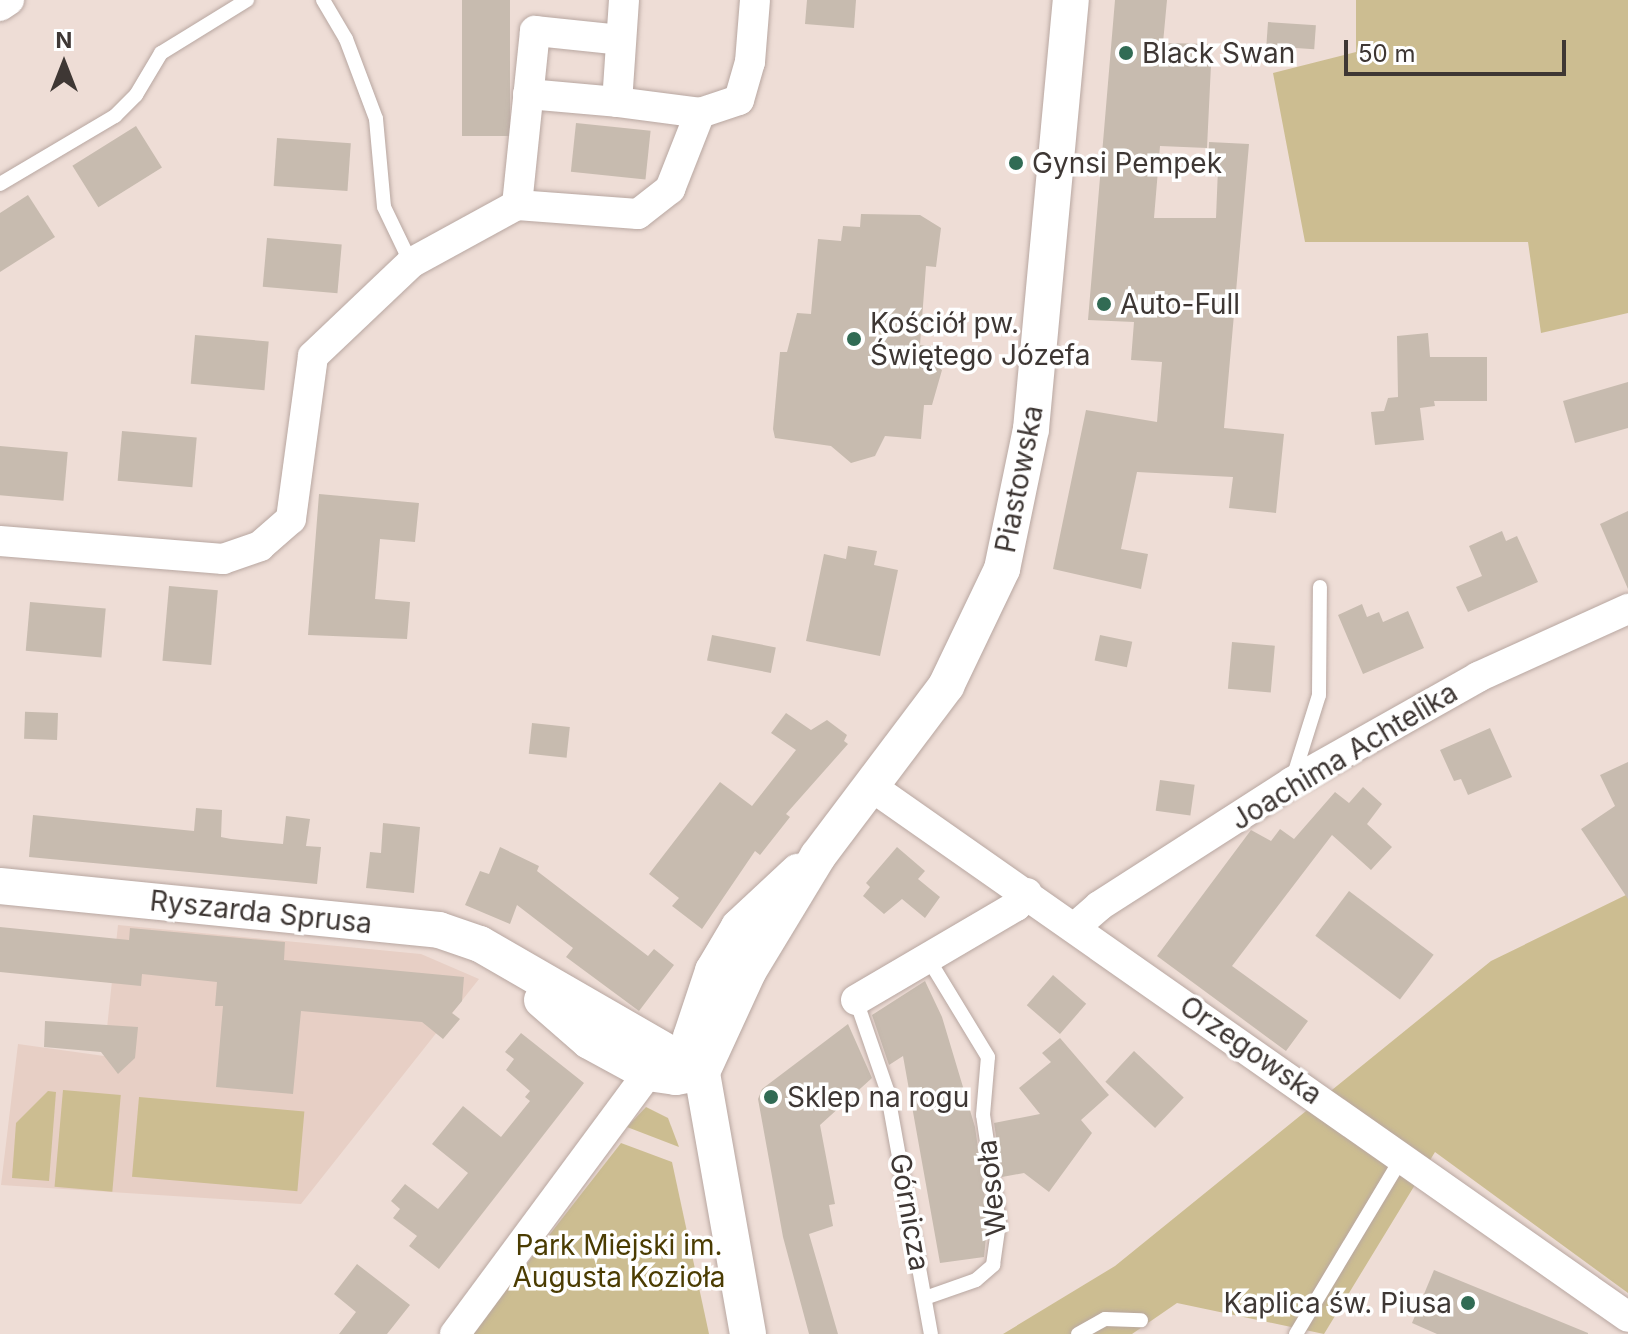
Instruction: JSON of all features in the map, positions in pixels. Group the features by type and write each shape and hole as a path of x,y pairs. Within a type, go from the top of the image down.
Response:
{"street":[{"path":"0,6 9,0"},
{"path":"617,102 624,0"},
{"path":"528,94 700,113 739,100 750,62 755,0"},
{"name":"Piastowska","path":"702,1072 749,970 818,856 946,686 987,607 1012,537 1042,328 1071,0"},
{"path":"517,205 535,31 620,40"},
{"path":"0,541 223,559 260,546 291,519 313,356 411,263 517,205 638,214 670,189 700,113"},
{"name":"Joachima Achtelika","path":"1074,928 1099,906 1292,782 1478,677 1628,609"},
{"name":"Orzegowska","path":"872,787 1403,1156 1628,1317"},
{"name":"Ryszarda Sprusa","path":"0,886 439,930 480,944 604,1019 662,1044 702,1072"},
{"path":"856,1000 926,955 1016,906 1027,893"},
{"name":"Ryszarda Sprusa","path":"513,965 546,1005 589,1041 648,1073 676,1077 702,1072"},
{"path":"702,1072 748,1334"},
{"path":"455,1334 648,1073"}],"lane":[{"path":"0,184 115,116 136,95 161,53 247,0"},
{"path":"323,0 346,39 376,119 384,207 411,263"},
{"path":"1292,782 1319,695 1320,587"},
{"name":"Wesoła","path":"925,1298 976,1280 993,1265 999,1223 983,1115 988,1057 926,955"},
{"name":"Górnicza","path":"856,1000 887,1090 931,1334"},
{"path":"1296,1334 1403,1156"},
{"path":"1078,1334 1105,1319 1141,1320"}],"shaded area":[{"path":"118,925 421,954 479,979 301,1204 1,1185 18,1044 104,1056"}],"green space":[{"path":"1356,0 1628,0 1628,313 1541,333 1528,242 1305,242 1273,73 1356,52"},
{"path":"1628,894 1628,1293 1435,1152 1324,1334 1177,1303 1132,1334 1003,1334 1115,1266 1491,961"},
{"path":"63,1090 121,1095 112,1192 55,1187"},
{"path":"48,1091 56,1092 49,1181 12,1178 16,1123"},
{"path":"139,1097 304,1111 297,1191 132,1177"},
{"path":"646,1107 668,1118 679,1147 627,1127"},
{"name":"Park Miejski im. Augusta Kozioła","path":"621,1143 672,1162 709,1334 472,1334"}],"building":[{"path":"462,0 510,0 510,136 462,136"},
{"path":"807,0 856,0 854,28 805,24"},
{"path":"1115,0 1167,0 1163,43 1212,44 1207,148 1160,146 1154,218 1216,218 1218,168 1208,168 1209,142 1249,144 1224,428 1284,434 1276,513 1229,508 1233,477 1137,472 1121,549 1148,554 1141,589 1053,569 1086,410 1157,422 1162,362 1131,360 1134,322 1088,320"},
{"path":"1268,22 1316,25 1314,49 1266,46"},
{"path":"576,123 651,131 645,180 571,172"},
{"path":"136,126 162,168 98,207 72,166"},
{"path":"277,138 351,143 347,191 274,186"},
{"path":"28,195 55,237 0,272 0,213"},
{"name":"Kościół pw. Świętego Józefa","path":"861,214 920,215 941,228 936,267 926,266 920,345 937,347 936,365 942,370 932,405 924,405 921,439 885,436 875,456 851,463 831,446 775,438 773,429 780,352 787,352 797,313 811,314 818,239 841,241 843,226 860,227"},
{"path":"267,238 342,245 337,293 263,287"},
{"path":"1428,333 1430,357 1487,357 1487,401 1434,401 1435,406 1420,408 1424,440 1375,445 1371,412 1384,411 1388,398 1398,397 1397,336"},
{"path":"195,335 269,341 264,390 191,384"},
{"path":"1628,382 1628,428 1575,443 1563,401"},
{"path":"122,431 197,438 192,487 118,481"},
{"path":"0,446 68,452 63,501 0,495"},
{"path":"319,494 419,503 415,542 380,539 375,599 410,602 407,639 308,635"},
{"path":"1628,511 1628,589 1600,524"},
{"path":"1502,531 1506,541 1517,536 1538,582 1468,612 1456,587 1482,576 1469,546"},
{"path":"848,546 877,551 874,565 898,570 880,656 806,641 824,554 846,559"},
{"path":"169,586 218,590 211,665 162,661"},
{"path":"30,602 106,609 101,657 26,651"},
{"path":"1362,604 1367,617 1379,612 1383,622 1408,611 1424,648 1363,674 1338,615"},
{"path":"712,635 776,647 771,673 707,661"},
{"path":"1100,635 1132,642 1127,667 1095,660"},
{"path":"1232,642 1275,646 1271,693 1228,689"},
{"path":"25,712 58,713 57,740 24,739"},
{"path":"786,713 811,730 827,720 847,735 844,741 848,744 786,814 790,817 760,855 755,851 702,929 672,906 679,898 649,874 720,782 752,806 796,750 771,733"},
{"path":"532,723 570,727 567,758 529,754"},
{"path":"1490,728 1512,777 1468,795 1461,779 1454,781 1440,750"},
{"path":"1628,762 1628,899 1581,829 1615,806 1600,775"},
{"path":"1160,780 1195,785 1190,816 1156,811"},
{"path":"1363,787 1382,804 1367,824 1392,847 1371,870 1332,835 1232,966 1308,1021 1286,1051 1157,956 1251,830 1271,841 1280,829 1294,839 1335,792 1349,803"},
{"path":"196,808 222,810 221,837 231,839 283,844 286,816 310,819 306,846 321,847 317,884 29,857 33,815 194,831"},
{"path":"383,823 420,827 414,893 366,888 370,852 381,853"},
{"path":"500,847 539,866 537,871 648,956 654,949 674,965 639,1011 566,957 573,948 517,905 510,924 465,905 480,871 489,874"},
{"path":"897,847 925,871 918,879 940,897 925,918 902,899 884,914 863,896 870,887 866,883"},
{"path":"1349,891 1434,955 1400,1000 1315,936"},
{"path":"0,927 129,940 130,928 285,942 284,960 464,977 462,1001 452,1013 460,1019 443,1039 422,1022 301,1011 293,1094 216,1087 223,1006 215,1006 217,982 142,974 141,986 0,972"},
{"path":"1053,975 1086,1004 1060,1034 1027,1005"},
{"path":"925,981 942,1017 975,1127 988,1218 984,1257 940,1263 903,1056 889,1065 872,1015"},
{"path":"45,1021 138,1027 135,1058 118,1074 101,1052 44,1047"},
{"path":"848,1024 872,1078 820,1125 835,1204 829,1205 833,1226 809,1234 838,1334 809,1334 783,1237 758,1099 762,1089"},
{"path":"521,1033 584,1083 439,1269 409,1246 417,1236 393,1218 400,1209 391,1201 405,1184 438,1209 468,1173 432,1144 463,1106 501,1137 530,1101 525,1097 530,1091 506,1070 514,1059 505,1052"},
{"path":"1060,1038 1109,1095 1081,1120 1092,1133 1049,1192 1024,1173 1002,1177 994,1123 1040,1114 1019,1088 1051,1062 1042,1053"},
{"path":"1134,1051 1184,1097 1155,1128 1105,1082"},
{"path":"357,1264 410,1305 387,1334 339,1334 356,1312 334,1294"},
{"name":"Kaplica św. Piusa","path":"1434,1270 1588,1334 1437,1334 1412,1323"}],"place":[{"name":"Black Swan","path":"1126,53"},
{"name":"Gynsi Pempek","path":"1016,163"},
{"name":"Auto-Full","path":"1104,304"},
{"name":"Kościół pw. Świętego Józefa","path":"854,339"},
{"name":"Sklep na rogu","path":"771,1097"},
{"name":"Kaplica św. Piusa","path":"1468,1303"}]}
